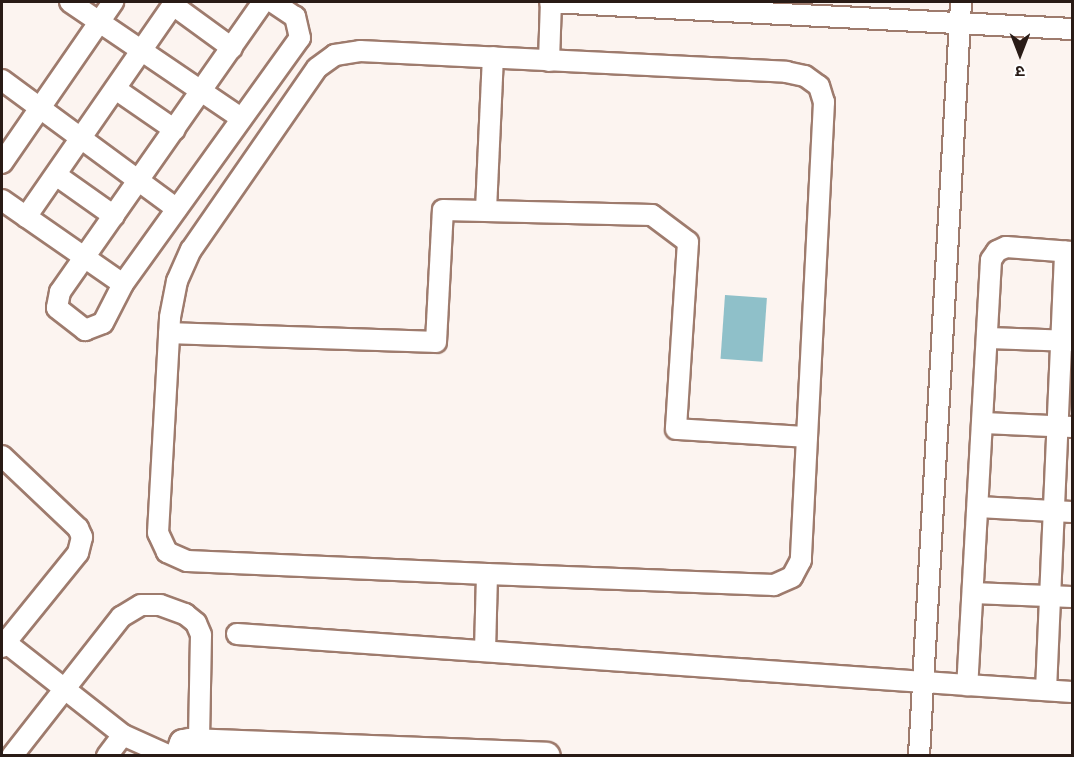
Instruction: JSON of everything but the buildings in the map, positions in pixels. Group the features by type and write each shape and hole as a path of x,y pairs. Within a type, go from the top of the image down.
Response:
{"street":[{"path":"70,2 241,118"},
{"path":"2,163 113,2"},
{"path":"263,2 60,292 57,309 85,330 96,328 123,284 300,38 295,17 273,2"},
{"path":"549,61 550,2 1072,29"},
{"path":"919,756 962,2"},
{"path":"26,217 144,52 174,3 232,48"},
{"path":"360,51 493,57 786,72 805,76 819,86 824,102 801,560 792,577 774,585 487,574 187,561 167,552 158,533 169,333 177,281 191,250 317,68 335,55 360,51"},
{"path":"486,210 493,57"},
{"path":"2,80 177,209"},
{"path":"117,90 175,130"},
{"path":"56,175 114,216"},
{"path":"2,200 123,284"},
{"path":"169,333 436,342 443,210 652,215 688,242 676,429 807,437"},
{"path":"967,686 989,338 991,260 996,251 1006,247 1069,252 1063,511 1049,596 1046,690"},
{"path":"989,338 1067,340"},
{"path":"984,423 1065,427"},
{"path":"2,456 78,528 82,537 78,553 5,636 123,735 170,756"},
{"path":"978,507 1063,511"},
{"path":"485,651 487,574"},
{"path":"973,593 1072,597"},
{"path":"12,756 130,609 141,604 160,605 185,614 196,623 201,635 189,749 546,756"},
{"path":"237,634 1072,692"},
{"path":"107,756 123,735"}],"water":[{"path":"725,295 767,298 762,362 721,359"}]}
